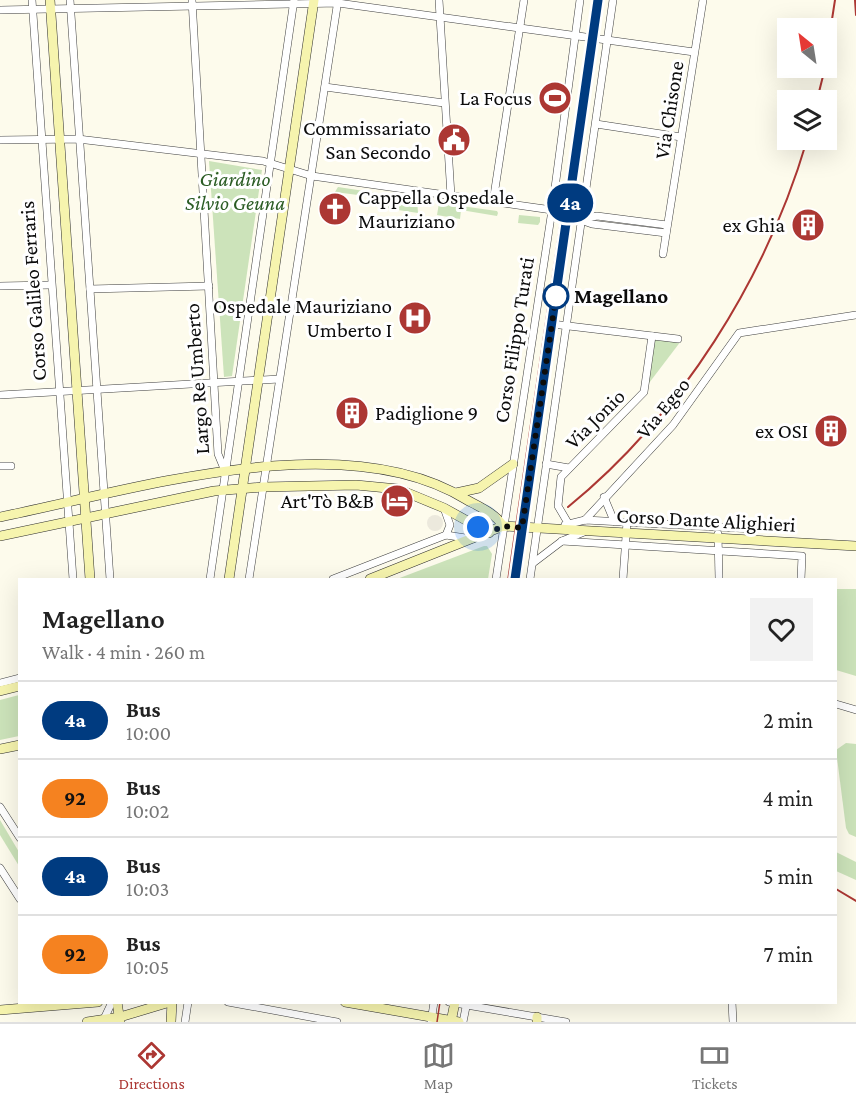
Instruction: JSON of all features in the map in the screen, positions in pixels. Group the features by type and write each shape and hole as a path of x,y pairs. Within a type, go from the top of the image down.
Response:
{"main road":[{"name":"Corso Filippo Turati","path":"515,578 598,0"},
{"path":"229,578 314,1"},
{"name":"Corso Galileo Ferraris","path":"50,4 90,578"},
{"path":"456,493 479,488 513,464"},
{"path":"0,517 225,471 267,466 346,465 384,467 406,472 456,493 497,517 503,526 373,578"},
{"path":"0,536 225,490 263,487 378,486 398,489 444,508 489,533"},
{"name":"Corso Dante Alighieri","path":"503,526 627,535 856,546"},
{"path":"0,691 18,686"},
{"path":"0,749 18,745"},
{"path":"0,1010 49,1004"},
{"path":"117,1004 120,1020"},
{"path":"87,1022 120,1020 165,1004"},
{"path":"171,1004 171,1022"},
{"path":"355,1004 456,1022 453,1004"}],"street":[{"name":"Corso Galileo Ferraris","path":"32,0 50,285 73,578"},
{"path":"70,0 110,578"},
{"path":"439,0 451,196"},
{"path":"493,202 524,0"},
{"name":"Corso Filippo Turati","path":"496,578 552,210 580,0"},
{"path":"530,578 613,0"},
{"name":"Via Chisone","path":"663,254 703,0"},
{"name":"Largo Re Umberto","path":"225,471 294,1"},
{"path":"0,10 33,9 50,4 70,8 192,2 338,1 520,29 694,52"},
{"path":"249,578 338,1"},
{"name":"Largo Re Umberto","path":"192,2 213,384 218,454 225,471"},
{"path":"325,87 444,103"},
{"path":"596,124 681,137"},
{"path":"0,140 78,139 201,153 271,164 312,176 552,210 592,224 666,233"},
{"path":"582,219 597,216 667,225"},
{"path":"0,286 50,285"},
{"path":"90,288 209,286"},
{"name":"Via Egeo","path":"585,519 673,425 739,333 856,315"},
{"path":"552,324 678,339"},
{"name":"Via Jonio","path":"569,468 644,392 652,336"},
{"path":"0,395 279,379"},
{"path":"546,464 569,468"},
{"path":"0,466 11,466"},
{"path":"568,523 557,503 561,477 569,468"},
{"path":"210,578 225,490 225,471"},
{"path":"604,497 614,520"},
{"path":"444,508 450,525 447,535"},
{"name":"Corso Dante Alighieri","path":"554,530 568,523 585,519 756,529"},
{"path":"623,578 627,522"},
{"path":"716,527 720,552 719,578"},
{"path":"554,530 579,543"},
{"path":"533,563 562,542 584,532"},
{"path":"336,578 447,535 473,539"},
{"name":"Corso Dante Alighieri","path":"562,542 802,556 801,578"},
{"path":"0,683 18,678"},
{"path":"837,704 856,710"},
{"path":"0,807 18,835"},
{"path":"0,868 18,896"},
{"path":"103,1021 111,1004"},
{"path":"185,1022 188,1004"},
{"path":"239,1004 337,1022"},
{"path":"431,1019 434,1004"},
{"path":"456,1022 467,1004 537,1020 566,1022"},
{"path":"732,1004 733,1022"}],"green space":[{"name":"Giardino Silvio Geuna","path":"209,161 262,170 232,376 224,377"},
{"path":"338,187 417,199 418,213 372,206 373,197 335,192"},
{"path":"439,203 497,211 498,213 497,216 461,210 460,219 437,215"},
{"path":"519,215 540,217 540,222 538,225 518,223"},
{"path":"654,338 681,341 646,387"},
{"path":"484,546 487,546 492,554 488,578 400,578"},
{"path":"837,589 856,589 856,676 837,670"},
{"path":"18,695 18,736 0,740 0,700"},
{"path":"846,743 856,744 856,837 849,834 846,828 837,749"},
{"path":"0,820 18,850 18,864 0,835"},
{"path":"837,852 856,862 856,880 837,871"}],"shaded area":[{"path":"432,515 438,515 443,523 441,529 432,531 427,526 427,520"}],"tram line":[{"path":"508,578 593,0"},
{"path":"437,1022 440,1004"}],"railway":[{"path":"832,18 835,0"},
{"path":"855,0 856,15"},
{"path":"820,90 822,78"},
{"path":"568,507 609,471 647,430 682,387 714,341 743,293 768,243 790,192 804,150"},
{"path":"837,890 856,901"}],"bus line":[{"name":"4a","path":"515,578 598,0"}],"place":[{"name":"La Focus","path":"555,98"},
{"name":"Commissariato San Secondo","path":"454,140"},
{"name":"Cappella Ospedale Mauriziano","path":"335,209"},
{"name":"ex Ghia","path":"808,225"},
{"name":"Magellano","path":"556,296"},
{"name":"Ospedale Mauriziano Umberto I","path":"415,318"},
{"name":"Padiglione 9","path":"352,413"},
{"name":"ex OSI","path":"831,431"},
{"name":"Art'Tò B&B","path":"397,501"}],"route":[{"path":"478,527 489,533 503,526 522,528 556,296"}]}
